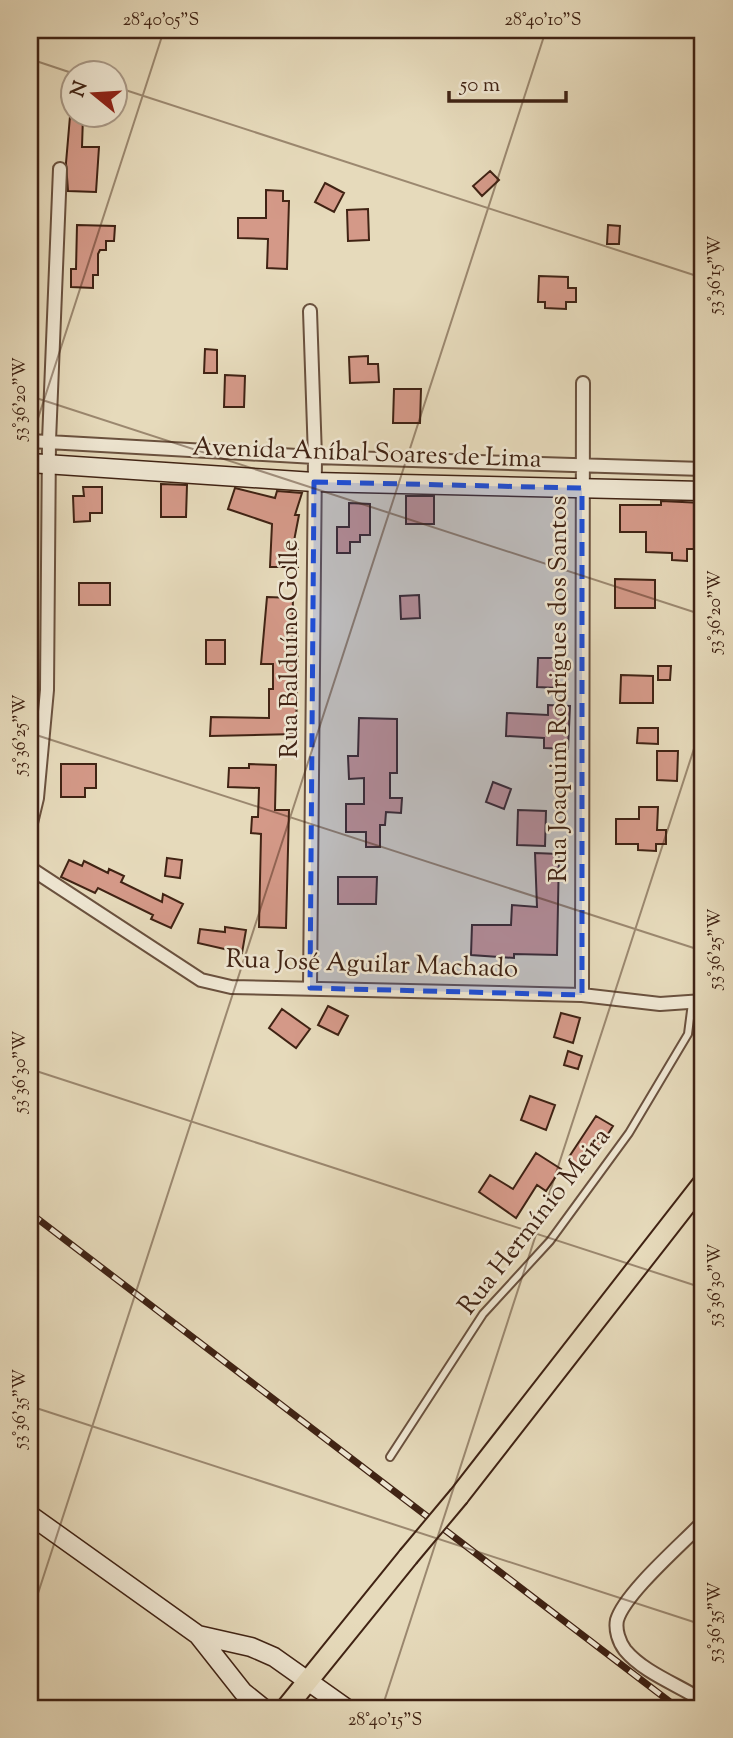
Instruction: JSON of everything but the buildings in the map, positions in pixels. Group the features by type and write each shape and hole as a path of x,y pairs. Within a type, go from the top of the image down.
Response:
{"main road":[{"path":"286,1708 458,1496 703,1183"}],"street":[{"path":"30,827 37,798 47,690 49,441 60,169"},
{"name":"Rua Balduíno Golle","path":"310,311 315,457 310,988"},
{"name":"Rua Joaquim Rodrigues dos Santos","path":"582,995 583,383"},
{"name":"Avenida Aníbal Soares de Lima","path":"30,441 315,457 584,468 703,469"},
{"name":"Avenida Aníbal Soares de Lima","path":"30,463 314,482 703,491"},
{"name":"Rua José Aguilar Machado","path":"30,868 201,979 231,987 582,995 660,1004 697,1002"},
{"path":"30,1515 198,1634 243,1692 263,1708"},
{"path":"703,1522 627,1601 617,1621 617,1635 625,1650 640,1664 703,1700"},
{"path":"198,1634 251,1647 308,1678 346,1708"}],"lane":[{"name":"Rua Hermínio Meira","path":"390,1457 483,1314 551,1241 629,1133 688,1034 697,1002"}],"highlighted area":[{"path":"314,482 582,488 582,995 310,988"}],"railway":[{"path":"30,1213 678,1708"}]}
